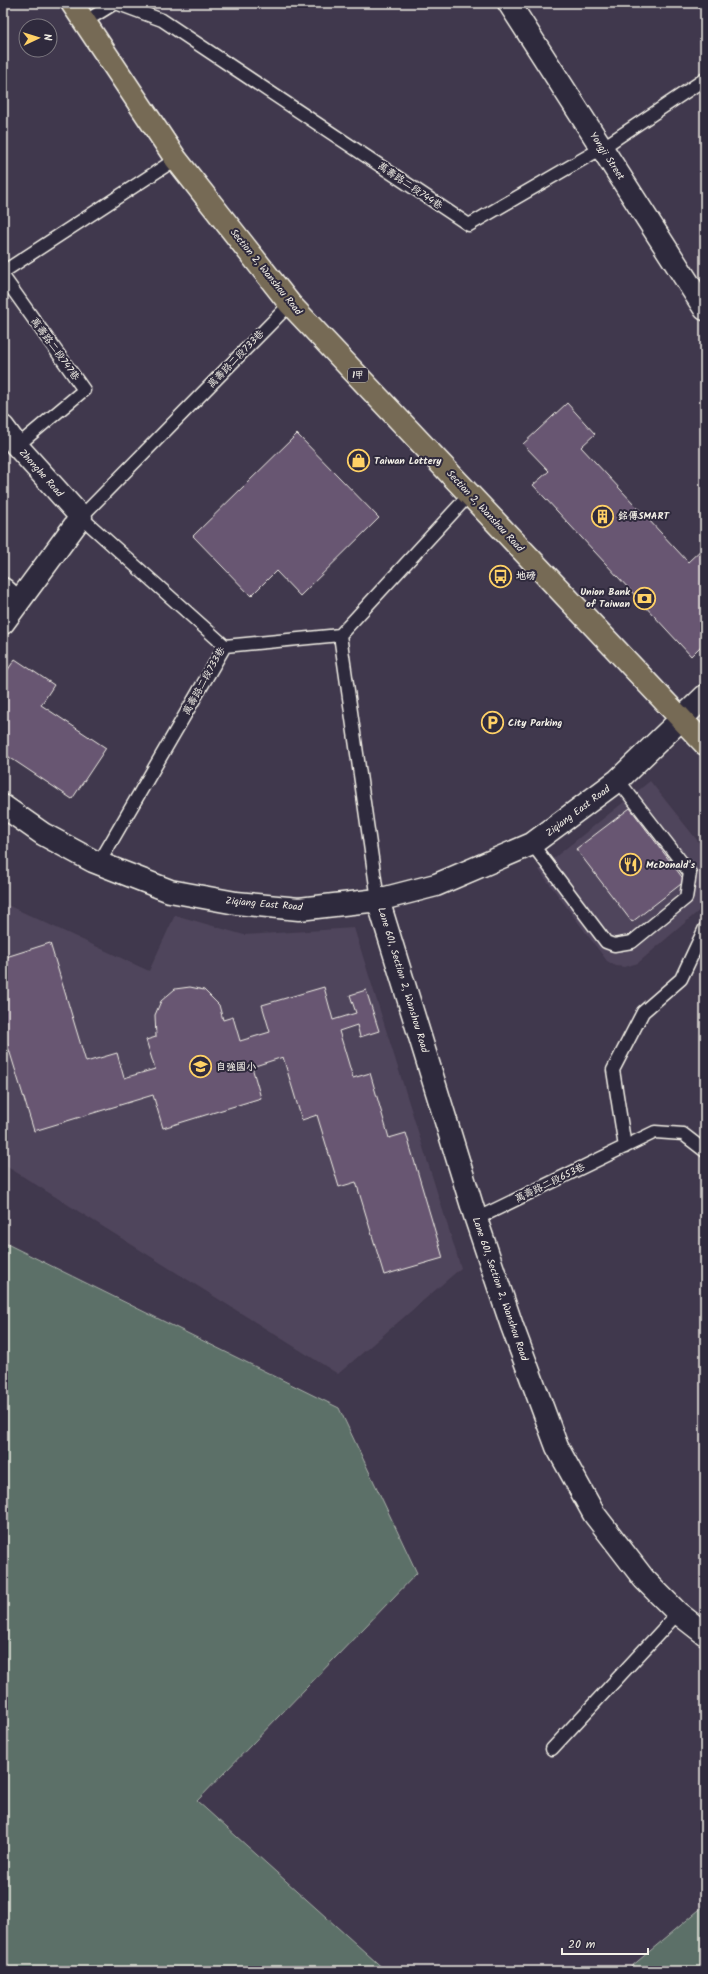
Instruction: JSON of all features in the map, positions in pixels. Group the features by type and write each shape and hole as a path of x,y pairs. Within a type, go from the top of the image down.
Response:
{"main road":[{"name":"Section 2, Wanshou Road","path":"72,3 176,159 290,304 380,397 469,495 705,744"}],"street":[{"name":"Yongji Street","path":"509,3 705,309"},
{"name":"Zhonghe Road","path":"3,427 17,446 81,517"},
{"name":"萬壽路二段733巷","path":"3,623 10,596 81,517"},
{"name":"Ziqiang East Road","path":"3,806 43,834 99,863 170,892 236,903 299,909 378,900 436,885 532,844 618,780 705,696"},
{"name":"Lane 601, Section 2, Wanshou Road","path":"378,900 476,1219 512,1326 557,1447 594,1514 644,1579 678,1613 705,1634"}],"lane":[{"name":"萬壽路二段744巷","path":"84,22 116,3 162,20 469,225 602,148 705,79"},
{"path":"3,272 176,159"},
{"name":"萬壽路二段747巷","path":"3,276 84,390 17,446"},
{"name":"萬壽路二段733巷","path":"99,863 225,646 81,517 290,304"},
{"path":"225,646 340,635 469,495"},
{"path":"340,635 378,900"},
{"path":"532,844 606,942 614,945 632,942 686,898 690,873 618,780"},
{"path":"625,1147 613,1070 643,1012 681,979 705,928"},
{"name":"萬壽路二段653巷","path":"476,1219 656,1132 683,1134 705,1151"},
{"path":"552,1749 678,1613"}],"shaded area":[{"path":"650,781 705,850 701,909 638,963 625,967 616,966 607,961 539,870"},
{"name":"自強國小","path":"3,903 149,971 175,915 244,935 354,928 461,1268 338,1374 3,1164"}],"green space":[{"path":"3,1242 339,1408 417,1573 197,1801 386,1971 3,1971"},
{"path":"705,1905 705,1971 626,1971"}],"building":[{"name":"銘傳SMART","path":"567,403 595,434 581,447 688,562 705,546 705,642 691,656 533,485 549,471 523,444"},
{"path":"297,434 379,518 300,596 276,571 251,596 193,536"},
{"path":"15,659 54,685 41,705 106,748 72,799 3,753 3,677"},
{"name":"McDonald's","path":"630,808 685,881 632,922 576,849"},
{"name":"自強國小","path":"50,943 86,1062 117,1053 124,1078 155,1069 146,1040 156,1037 155,1015 161,1001 175,989 190,987 204,990 219,1005 223,1020 233,1017 240,1041 270,1032 262,1005 324,987 333,1020 356,1013 350,995 366,990 379,1031 360,1037 357,1025 339,1031 353,1078 370,1073 389,1138 406,1133 443,1258 384,1275 356,1182 339,1187 317,1115 302,1120 283,1057 252,1067 261,1098 163,1128 153,1095 34,1131 3,1030 3,958"}],"place":[{"name":"Taiwan Lottery","path":"358,461"},
{"name":"銘傳SMART","path":"603,516"},
{"name":"地磅","path":"501,576"},
{"name":"Union Bank of Taiwan","path":"645,598"},
{"name":"City Parking","path":"493,723"},
{"name":"McDonald's","path":"630,865"},
{"name":"自強國小","path":"200,1067"}]}
